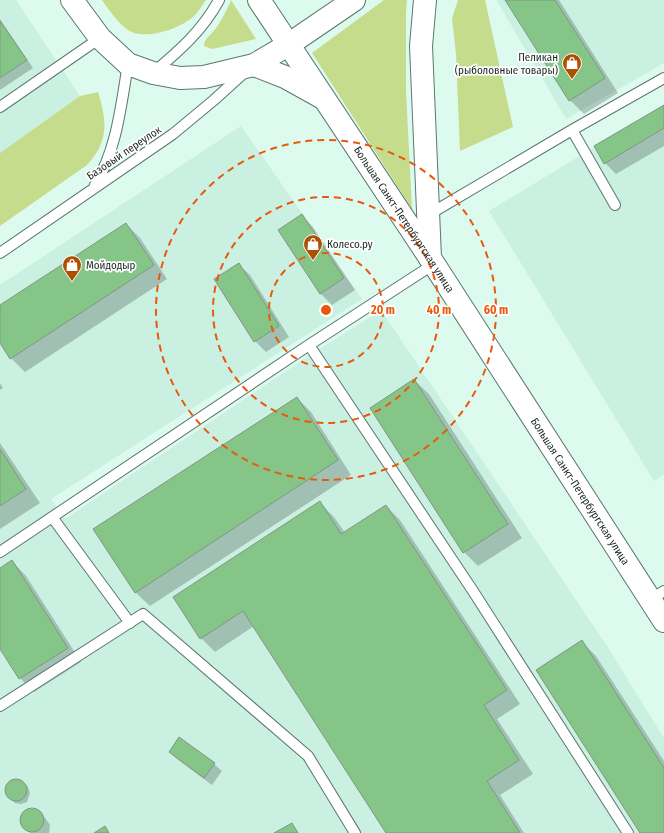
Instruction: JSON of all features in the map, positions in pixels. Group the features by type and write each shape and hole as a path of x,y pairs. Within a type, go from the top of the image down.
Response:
{"main road":[{"path":"72,0 100,38 128,64 153,73 180,78 204,76 254,65 288,45 354,0"},
{"name":"Большая Санкт-Петербургская улица","path":"259,0 657,596 664,621"},
{"path":"425,0 421,46 428,215 432,261"},
{"path":"254,65 285,77 324,99"}],"lane":[{"path":"153,73 198,32 211,15 219,0"},
{"path":"0,107 100,38"},
{"path":"93,189 109,158 116,130 128,64"},
{"name":"Базовый переулок","path":"0,253 173,134 254,65"},
{"path":"428,215 572,130 664,78"},
{"path":"572,130 615,205"},
{"path":"0,552 432,261"},
{"path":"309,345 473,591 628,833"},
{"path":"52,517 130,623"},
{"path":"0,706 143,614 308,756 355,833"}],"shaded area":[{"path":"0,0 16,0 80,96 0,153"},
{"path":"664,0 664,63 566,119 497,1"},
{"path":"664,105 664,474 654,481 489,211"},
{"path":"241,126 362,299 51,499 65,519 307,357 381,310 607,646 664,738 664,833 0,833 0,285"}],"green space":[{"path":"102,0 206,0 198,12 183,24 158,33 141,34 134,33 125,28 116,19"},
{"path":"231,0 256,39 212,49 204,46 206,39 220,22"},
{"path":"384,0 407,0 406,92 412,209 312,53"},
{"path":"458,0 485,0 513,127 460,151 456,54 452,18"},
{"path":"98,92 103,112 104,131 103,139 94,156 87,165 0,226 0,153 80,96"}],"building":[{"path":"505,0 555,0 605,78 569,101"},
{"path":"0,21 27,60 0,78"},
{"path":"664,105 664,128 604,164 594,146"},
{"path":"302,214 344,278 320,294 278,230"},
{"path":"126,223 154,265 10,359 0,343 0,305"},
{"path":"239,263 279,326 254,342 214,279"},
{"path":"414,379 508,524 463,553 370,408"},
{"path":"297,397 338,460 135,593 93,529"},
{"path":"0,449 26,489 0,506"},
{"path":"320,501 341,534 386,505 507,690 484,705 519,760 487,781 520,833 386,833 243,611 200,639 173,597"},
{"path":"12,560 68,648 19,679 0,649 0,568"},
{"path":"582,640 664,768 664,833 640,833 536,670"},
{"path":"179,737 215,763 204,778 169,752"},
{"path":"16,779 24,782 27,790 24,798 16,801 8,798 5,790 8,782"},
{"path":"32,808 40,812 44,820 40,828 32,832 24,828 20,820 24,812"},
{"path":"292,823 298,833 274,833"},
{"path":"105,826 109,833 94,833"}],"place":[{"name":"Пеликан (рыболовные товары)","path":"572,80"},
{"name":"Колесо.ру","path":"313,261"},
{"name":"Мойдодыр","path":"72,282"}]}
